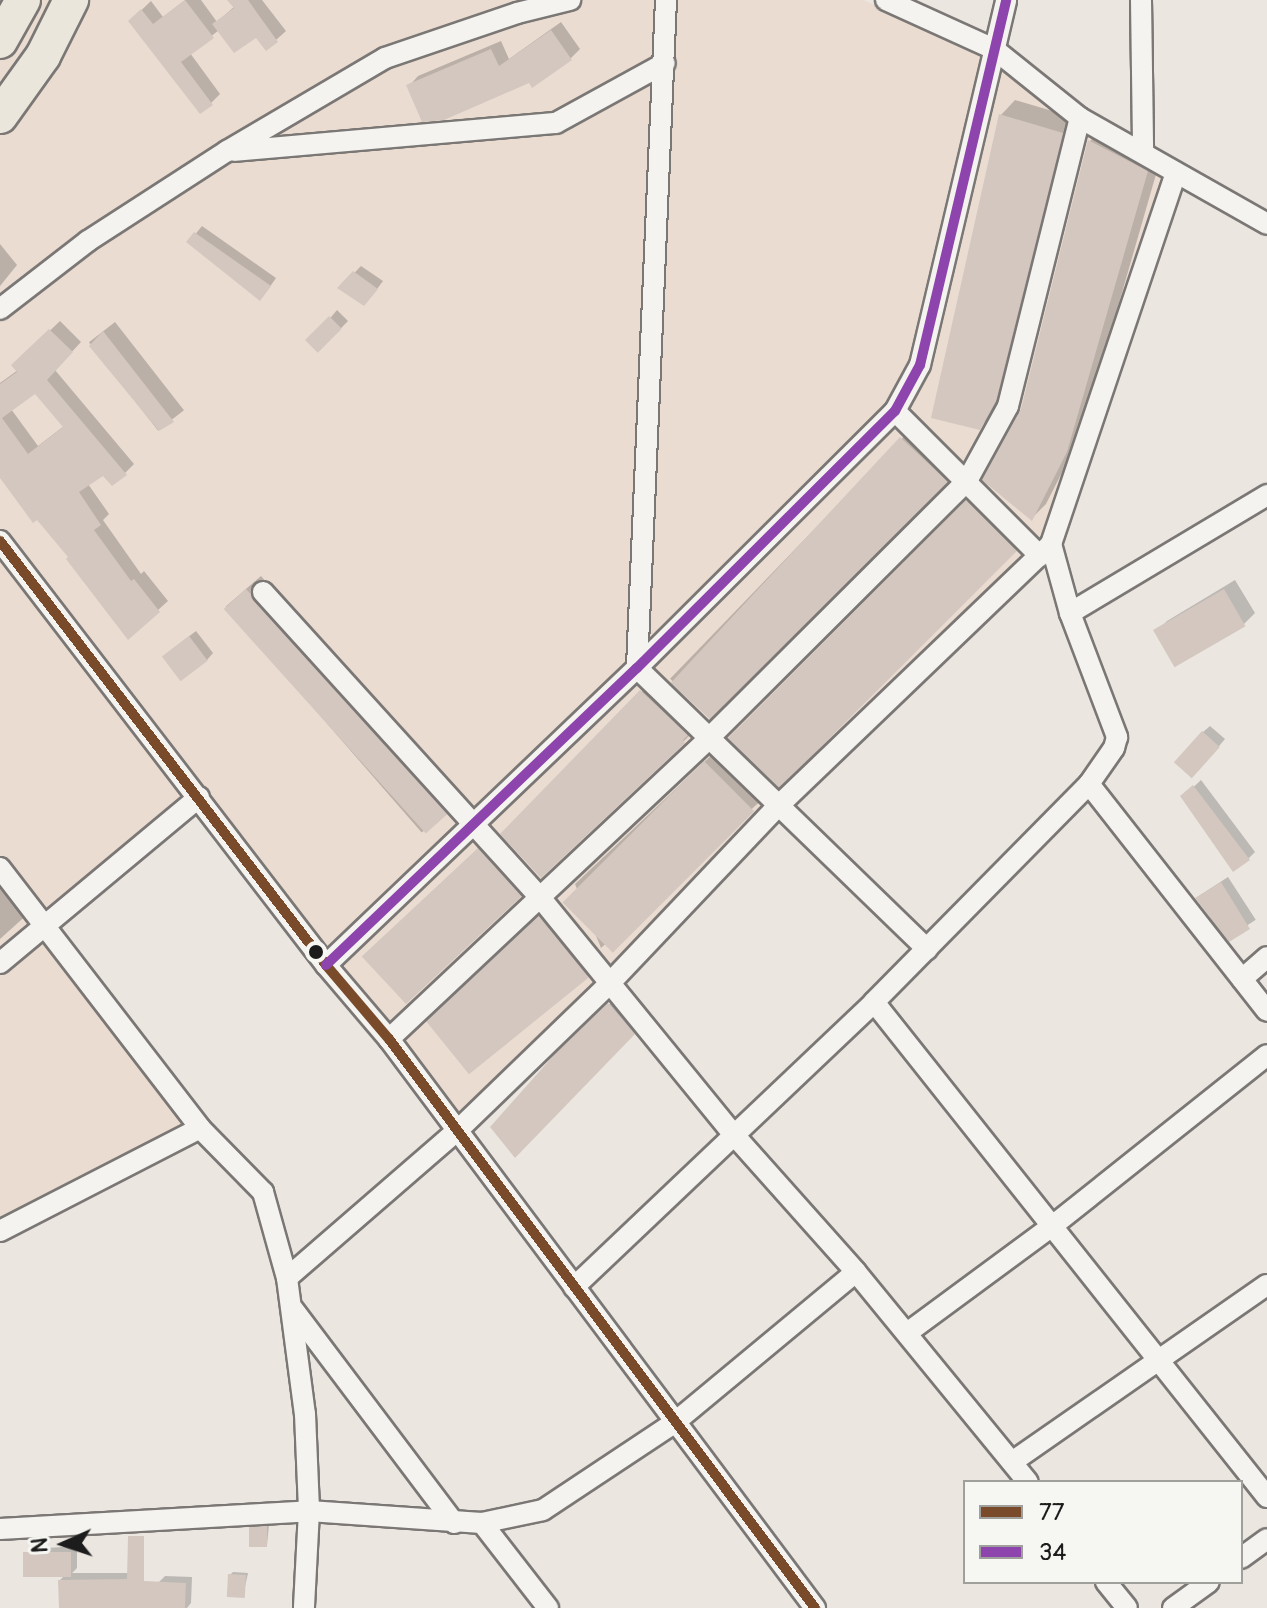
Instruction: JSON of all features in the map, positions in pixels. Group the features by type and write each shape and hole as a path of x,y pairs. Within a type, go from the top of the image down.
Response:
{"highway":[{"path":"0,41 23,0"},
{"path":"0,116 43,56 71,0"}],"street":[{"path":"0,309 88,241 227,151 385,58 517,13 570,0"},
{"path":"666,0 637,668 777,807 927,949"},
{"path":"886,0 994,49 1080,118 1267,224"},
{"path":"326,965 637,668 895,411 920,365 1006,0"},
{"path":"1141,0 1143,152"},
{"path":"227,151 556,123 665,63"},
{"path":"389,1039 708,739 967,481 1008,406 1080,118"},
{"path":"287,1278 458,1130 609,984 777,807 1045,550 1176,173"},
{"path":"574,1287 874,1002 1089,784 1114,748 1117,737 1045,550 967,481 895,411"},
{"path":"1070,613 1267,495"},
{"path":"0,541 326,965 389,1039 815,1608"},
{"path":"263,592 539,896 735,1136 856,1272 1026,1480"},
{"path":"1089,784 1267,1011"},
{"path":"0,963 199,797"},
{"path":"0,868 200,1128 263,1192 287,1278 305,1414 309,1511 304,1608"},
{"path":"1242,979 1267,957"},
{"path":"874,1002 1267,1497"},
{"path":"907,1333 1051,1227 1267,1055"},
{"path":"0,1231 200,1128"},
{"path":"0,1529 309,1511 482,1523 543,1510 674,1423 856,1272"},
{"path":"1012,1462 1267,1285"},
{"path":"291,1306 454,1523"},
{"path":"482,1523 548,1608"},
{"path":"1243,1557 1267,1539"},
{"path":"1108,1584 1127,1608"},
{"path":"1173,1608 1206,1584"}],"shaded area":[{"path":"0,0 863,0 979,51 1176,161 1044,549 455,1132 196,806 42,923 196,1127 0,1227"}],"building":[{"path":"185,0 214,38 181,62 213,105 200,114 128,21 141,9 153,24"},
{"path":"227,0 248,0 278,42 266,51 256,38 234,53 212,24 234,8"},
{"path":"551,30 572,60 532,88 529,83 444,120 422,122 406,85 491,49 499,66"},
{"path":"999,114 1063,133 996,401 980,430 931,418"},
{"path":"1088,140 1148,171 1067,452 1032,521 982,480 1021,409"},
{"path":"194,232 271,286 260,301 186,242"},
{"path":"353,271 378,289 364,306 337,288"},
{"path":"329,316 342,329 318,353 305,340"},
{"path":"49,329 73,352 47,380 127,475 112,486 103,476 79,492 101,525 94,530 131,581 134,579 160,612 128,640 66,559 68,557 37,520 33,523 0,478 0,384 17,372 11,365","holes":["35,394 63,427 28,454 2,418"]},
{"path":"103,331 174,422 159,431 89,346"},
{"path":"900,437 948,482 719,728 671,683"},
{"path":"966,500 1017,551 779,789 728,738"},
{"path":"246,589 448,813 426,834 224,609"},
{"path":"1224,589 1246,626 1174,667 1153,630"},
{"path":"189,636 208,661 181,681 162,656"},
{"path":"640,690 688,735 683,740 685,743 541,878 500,834"},
{"path":"1202,731 1220,747 1192,778 1174,762"},
{"path":"704,761 754,811 613,953 563,902"},
{"path":"1193,785 1250,860 1233,872 1180,796"},
{"path":"478,848 522,896 406,1004 362,956"},
{"path":"1221,882 1250,929 1229,942 1195,898"},
{"path":"539,916 589,977 469,1074 419,1013"},
{"path":"608,1003 635,1034 515,1158 490,1127 554,1055"},
{"path":"249,1526 267,1526 267,1547 249,1547"},
{"path":"128,1536 144,1536 144,1581 186,1583 185,1608 59,1608 58,1580 127,1579"},
{"path":"23,1552 71,1552 71,1577 23,1577"},
{"path":"228,1574 246,1575 245,1598 227,1597"}],"transit line":[{"name":"34","path":"326,965 637,668 895,411 920,365 1006,0"},
{"name":"77","path":"0,541 326,965 389,1039 815,1608"}]}
